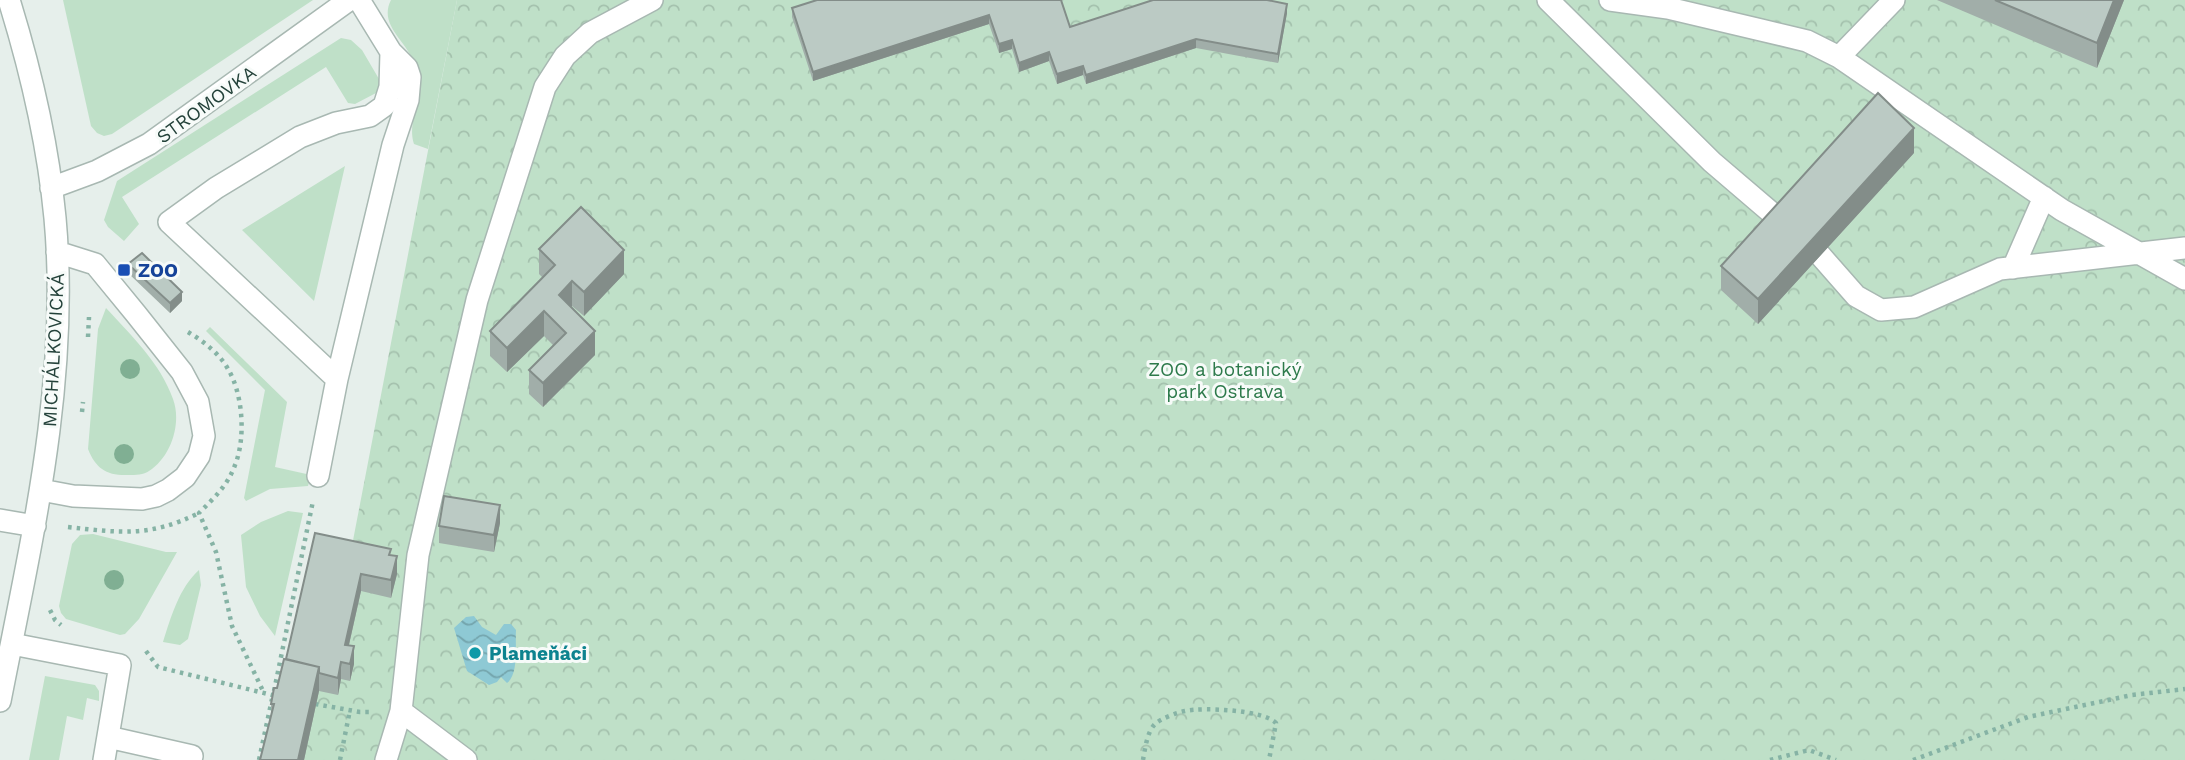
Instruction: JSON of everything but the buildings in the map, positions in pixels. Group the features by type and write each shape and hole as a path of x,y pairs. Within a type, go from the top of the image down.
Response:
{"street":[{"name":"MICHÁLKOVICKÁ","path":"0,701 41,490 56,355 57,252 51,188 40,121 9,0"},
{"name":"STROMOVKA","path":"51,188 97,171 149,144 349,0"},
{"path":"318,476 337,379 393,145 408,100 410,77 407,68 391,52 359,0"},
{"path":"386,760 401,711 418,555 477,300 545,87 565,56 590,33 652,0"},
{"path":"1548,0 1712,162 1782,221"},
{"path":"1610,0 1668,8 1807,41 1839,57 2062,210 2185,279"},
{"path":"1839,57 1895,0"},
{"path":"337,379 170,222 216,188 300,137 336,122 370,116 384,106 390,87 391,52"},
{"path":"2013,268 2044,197"},
{"path":"1820,256 1856,296 1881,310 1914,307 2000,270 2185,248"},
{"path":"41,490 73,496 142,499 156,496 185,477 199,456 204,436 198,402 182,372 136,314 95,264 57,252"},
{"path":"0,520 35,526"},
{"path":"12,643 120,665 104,760"},
{"path":"401,711 466,760"},
{"path":"108,737 192,756 191,760"}],"path":[{"path":"259,760 318,476"},
{"path":"50,610 55,620 65,628"},
{"path":"144,650 158,667 281,696"},
{"path":"1913,760 2028,717 2133,695 2185,689"},
{"path":"315,704 359,712 401,711"},
{"path":"340,760 350,710"},
{"path":"1143,760 1150,733 1156,723 1185,711 1235,710 1270,717 1276,723 1269,760"},
{"path":"1770,760 1809,750 1836,760"}],"green space":[{"path":"63,0 313,0 112,134 104,136 91,126"},
{"path":"391,0 457,0 428,149 414,144 412,128 418,97 416,72 410,55 388,17"},
{"name":"ZOO a botanický park Ostrava","path":"457,0 2185,0 2185,760 266,760 350,556"},
{"path":"341,38 351,40 362,50 379,79 380,87 376,93 355,104 348,103 326,67 122,197 139,224 124,241 108,227 104,220 117,181"},
{"path":"345,166 314,301 242,230"},
{"path":"106,308 153,362 168,386 175,408 175,429 169,448 157,465 142,474 121,475 103,470 88,449 98,329"},
{"path":"210,327 287,402 275,467 311,475 308,486 270,489 246,501 244,498 265,390 206,331"},
{"path":"288,511 303,513 275,636 260,616 246,587 241,535 261,522"},
{"path":"93,534 166,552 177,552 139,619 125,634 120,635 66,619 61,613 59,606 72,544 80,535"},
{"path":"199,570 201,585 188,639 180,645 163,642 181,594"},
{"path":"45,676 95,685 99,691 99,701 87,698 83,720 67,716 59,760 29,760"}],"water":[{"path":"474,616 482,627 496,635 504,624 511,624 516,630 515,666 507,683 501,677 489,685 467,671 454,628 466,617"}],"place":[{"name":"ZOO","path":"124,270"},
{"name":"Plameňáci","path":"475,653"}]}
